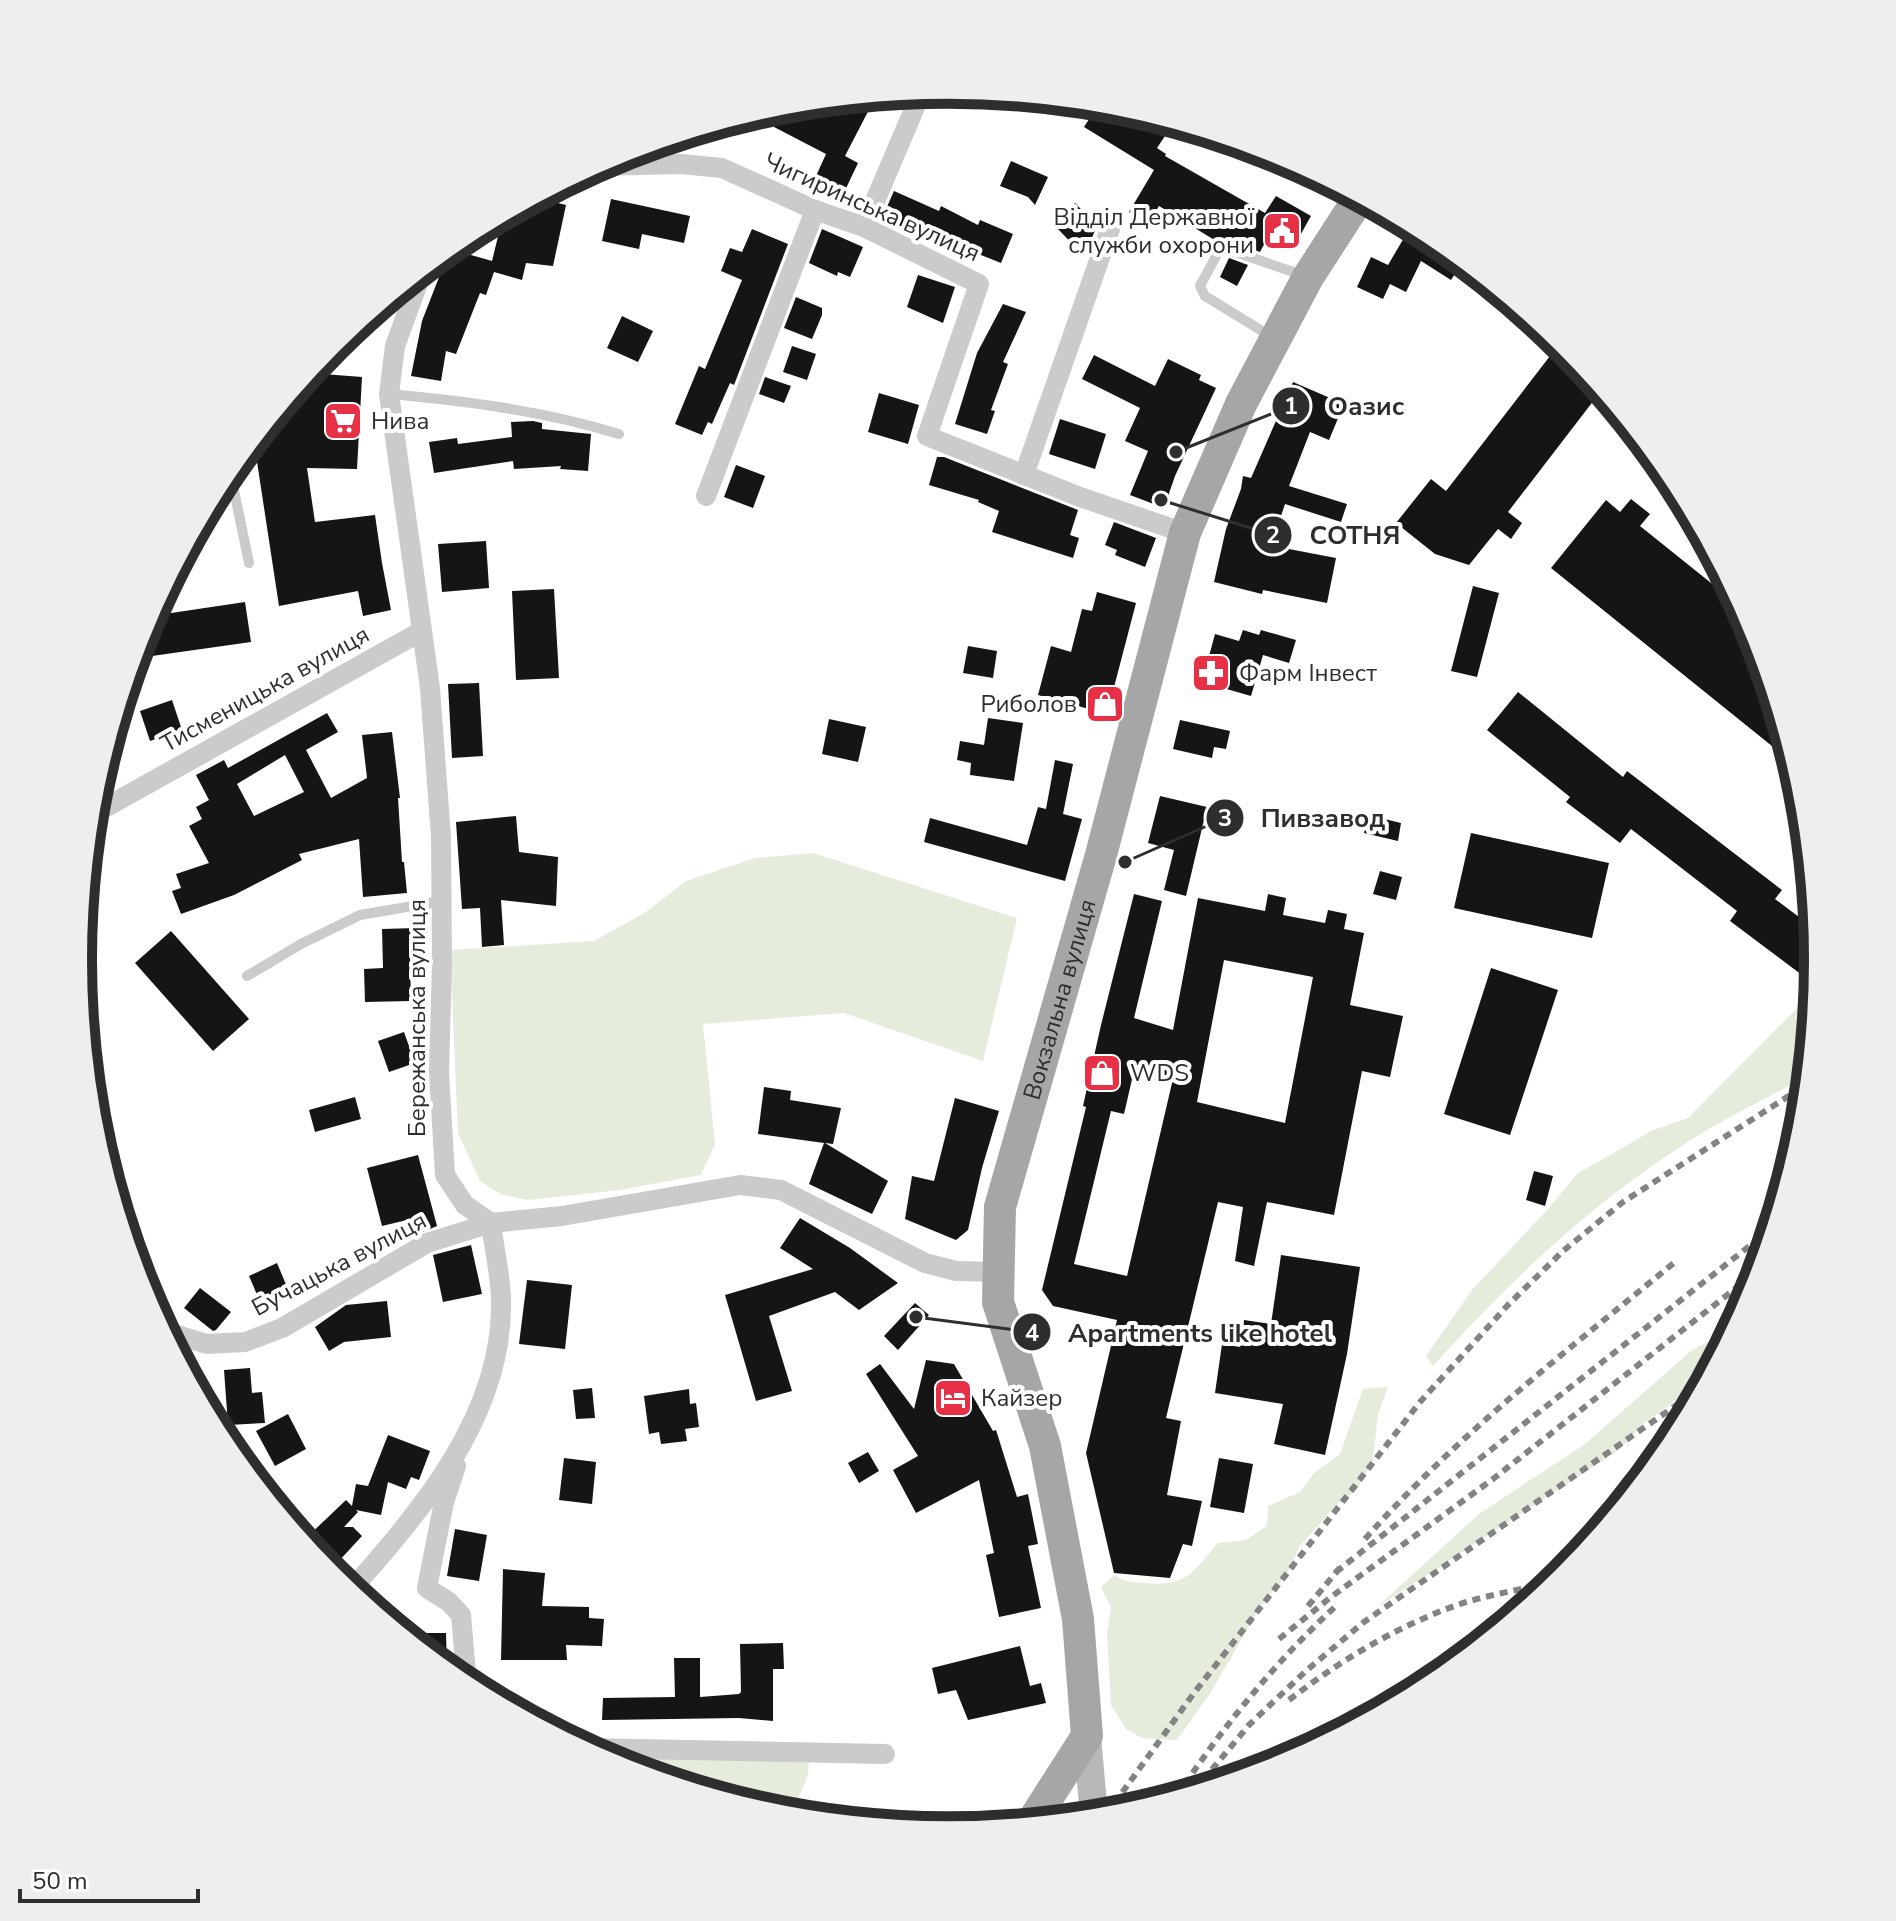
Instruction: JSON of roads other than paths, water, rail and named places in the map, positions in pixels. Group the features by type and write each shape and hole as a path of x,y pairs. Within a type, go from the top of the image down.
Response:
{"main road":[{"name":"Вокзальна вулиця","path":"1087,1736 1078,1619 1045,1446 998,1302 1000,1207 1101,855 1185,533 1241,404 1308,277 1353,207"},
{"path":"1039,1811 1087,1736"}],"street":[{"path":"864,227 916,105"},
{"name":"Чигиринська вулиця","path":"633,165 681,164 722,168 815,210 864,227 979,284 927,436 1080,497 1185,533"},
{"path":"706,496 815,210"},
{"path":"1024,475 1110,229"},
{"name":"Бережанська вулиця","path":"415,291 395,346 389,394 430,688 442,901 439,1072 445,1175 465,1205 491,1223"},
{"name":"Тисменицька вулиця","path":"106,807 420,632"},
{"path":"465,1667 461,1615 449,1602 427,1588 444,1502 465,1436 482,1400 497,1355 501,1302 491,1223 562,1216 740,1185 781,1190 925,1263 956,1271 998,1272"},
{"name":"Бучацька вулиця","path":"178,1335 207,1344 245,1342 282,1328 427,1243 491,1223"},
{"path":"359,1581 402,1532 465,1436"},
{"path":"1087,1736 1093,1804"},
{"path":"615,1749 885,1754"}],"lane":[{"path":"1275,339 1205,296 1200,286 1213,258 1221,247 1308,277"},
{"path":"389,394 469,401 562,418 619,434"},
{"path":"234,489 249,563"},
{"path":"247,976 301,944 360,915 442,901"}],"railway":[{"path":"1117,1799 1194,1693 1420,1402 1508,1305 1563,1251 1623,1202 1794,1093"},
{"path":"1336,1572 1758,1240"},
{"path":"1365,1539 1475,1429 1675,1262"},
{"path":"1279,1639 1331,1597 1493,1479 1740,1285"},
{"path":"1207,1776 1249,1725 1364,1622 1681,1402"},
{"path":"1308,1606 1344,1563"},
{"path":"1289,1700 1329,1671 1392,1633 1472,1600 1531,1587"},
{"path":"1187,1782 1250,1696 1336,1606"}],"place":[{"name":"Відділ Державної служби охорони","path":"1282,231"},
{"name":"Нива","path":"343,421"},
{"name":"Оазис","path":"1176,452"},
{"name":"СОТНЯ","path":"1161,500"},
{"name":"Фарм Інвест","path":"1211,673"},
{"name":"Риболов","path":"1105,704"},
{"name":"Пивзавод","path":"1125,862"},
{"name":"WDS","path":"1102,1073"},
{"name":"Apartments like hotel","path":"916,1317"},
{"name":"Кайзер","path":"953,1398"}]}
